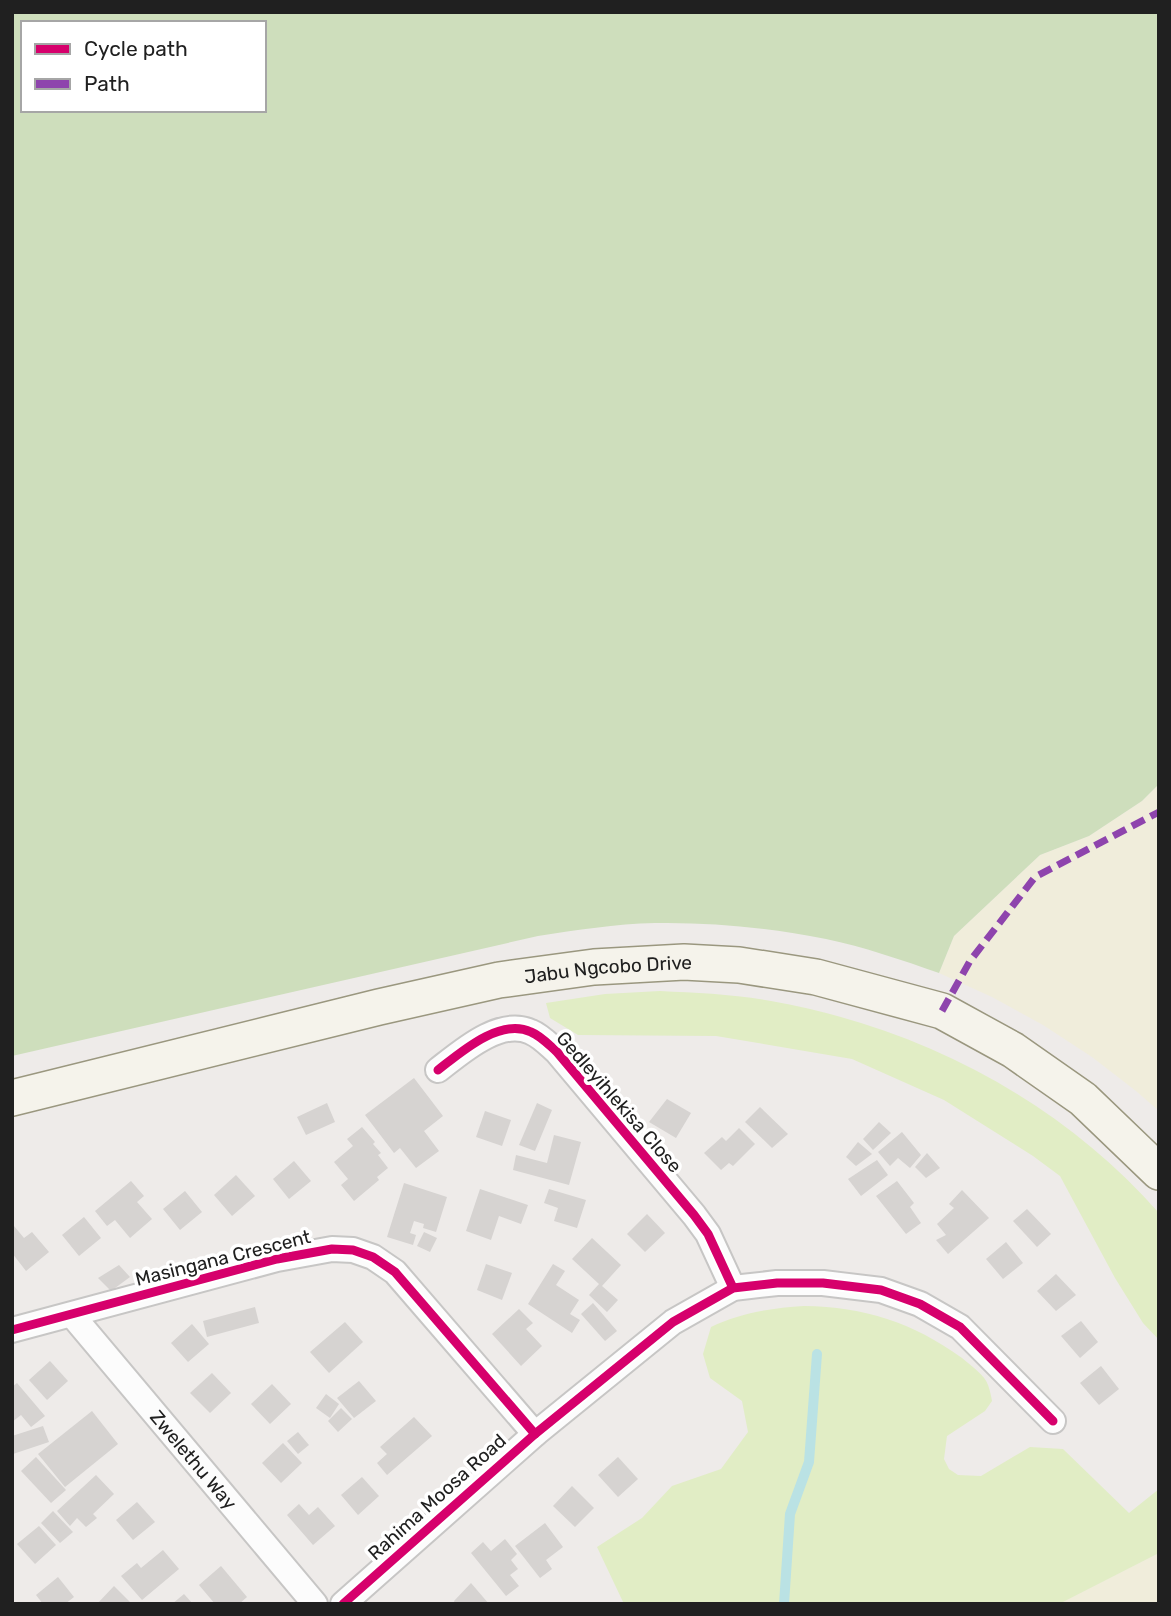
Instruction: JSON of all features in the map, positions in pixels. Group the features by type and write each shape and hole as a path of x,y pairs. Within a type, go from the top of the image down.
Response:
{"main road":[{"name":"Jabu Ngcobo Drive","path":"12,1098 499,980 594,967 684,962 739,965 816,978 942,1011 1013,1050 1083,1099 1159,1172"}],"street":[{"name":"Gedleyihlekisa Close","path":"438,1070 489,1034 517,1028 530,1031 541,1038 557,1052 694,1215 712,1242 733,1287"},
{"name":"Masingana Crescent","path":"12,1330 277,1259 332,1249 353,1250 373,1256 395,1272 535,1434"},
{"name":"Rahima Moosa Road","path":"343,1604 535,1434 673,1322 733,1287 823,1283 881,1290 920,1304 960,1326 1053,1421"},
{"name":"Zwelethu Way","path":"72,1315 315,1604"}],"shaded area":[{"path":"1159,784 1159,1111 1092,1057 1043,1025 992,997 939,973 954,936 1040,855 1089,836 1142,801"},
{"path":"1159,1553 1159,1604 1059,1604 1062,1602"}],"green space":[{"path":"12,12 1159,12 1159,784 1142,801 1089,836 1040,855 954,936 939,973 826,939 740,926 655,923 538,936 12,1056"},
{"path":"660,991 729,995 771,1001 880,1029 932,1049 983,1074 1077,1135 1120,1172 1159,1213 1159,1340 1143,1323 1115,1278 1060,1176 944,1100 852,1059 716,1036 578,1035 550,1018 546,1003 605,994"},
{"path":"804,1306 868,1313 906,1326 943,1345 981,1374 988,1385 992,1401 985,1411 947,1436 944,1459 949,1469 958,1475 981,1476 1030,1447 1063,1449 1129,1513 1159,1489 1159,1553 1059,1604 624,1604 597,1547 642,1518 672,1486 721,1469 748,1432 742,1401 710,1378 703,1354 711,1327 756,1312"}],"building":[{"path":"414,1078 443,1116 424,1131 439,1151 416,1168 400,1148 394,1153 365,1115"},
{"path":"667,1099 691,1113 676,1138 649,1122"},
{"path":"327,1103 335,1122 306,1135 297,1117"},
{"path":"537,1103 552,1110 535,1151 519,1145"},
{"path":"760,1107 788,1134 772,1148 745,1122"},
{"path":"485,1111 511,1120 502,1146 476,1137"},
{"path":"879,1122 891,1133 873,1150 863,1139"},
{"path":"362,1127 375,1142 373,1144 381,1153 378,1155 388,1168 377,1177 379,1180 354,1201 341,1185 348,1179 334,1162 353,1146 347,1139"},
{"path":"739,1128 755,1144 733,1166 729,1163 721,1170 704,1153 722,1137 726,1141"},
{"path":"902,1132 921,1155 910,1168 898,1158 890,1166 878,1152"},
{"path":"554,1135 581,1142 569,1185 513,1170 516,1155 547,1163"},
{"path":"858,1142 872,1154 856,1166 846,1157"},
{"path":"927,1153 940,1168 926,1178 915,1167"},
{"path":"877,1160 888,1175 861,1196 848,1179"},
{"path":"294,1161 311,1181 289,1199 273,1179"},
{"path":"236,1175 255,1196 232,1216 214,1195"},
{"path":"131,1181 144,1196 137,1202 152,1219 130,1238 115,1220 107,1226 95,1211"},
{"path":"897,1181 914,1203 910,1207 921,1223 906,1234 876,1196"},
{"path":"404,1183 447,1197 436,1232 423,1228 424,1224 414,1221 410,1233 416,1235 413,1245 387,1237"},
{"path":"480,1189 528,1205 521,1224 499,1216 491,1240 466,1231"},
{"path":"549,1189 586,1200 577,1228 554,1221 558,1208 544,1203"},
{"path":"962,1190 989,1218 948,1254 936,1240 946,1235 937,1224 954,1208 949,1204"},
{"path":"185,1191 202,1212 180,1230 163,1209"},
{"path":"1027,1209 1051,1234 1037,1247 1013,1221"},
{"path":"647,1214 665,1233 645,1252 627,1234"},
{"path":"84,1217 101,1238 79,1256 62,1235"},
{"path":"14,1226 24,1238 32,1232 49,1252 26,1271 12,1253"},
{"path":"424,1232 437,1238 430,1252 417,1246"},
{"path":"592,1238 621,1265 602,1286 618,1300 607,1312 589,1295 599,1284 572,1259"},
{"path":"1006,1242 1023,1263 1003,1279 986,1259"},
{"path":"486,1264 512,1273 502,1300 477,1290"},
{"path":"553,1264 565,1271 556,1285 579,1300 570,1314 580,1320 572,1333 528,1304"},
{"path":"119,1265 130,1277 111,1291 98,1278"},
{"path":"1056,1274 1076,1295 1056,1311 1037,1291"},
{"path":"593,1303 617,1331 605,1341 581,1314"},
{"path":"255,1307 259,1323 207,1337 203,1321"},
{"path":"519,1309 533,1323 526,1329 542,1346 521,1366 492,1334"},
{"path":"1081,1321 1098,1342 1080,1358 1061,1336"},
{"path":"345,1322 363,1342 329,1373 310,1352"},
{"path":"192,1324 209,1344 188,1362 171,1343"},
{"path":"50,1361 68,1381 47,1400 29,1380"},
{"path":"1101,1366 1119,1389 1099,1405 1080,1383"},
{"path":"212,1373 231,1393 210,1413 190,1393"},
{"path":"359,1381 376,1401 354,1418 337,1398"},
{"path":"17,1383 45,1416 31,1427 21,1415 12,1422 12,1387"},
{"path":"272,1384 291,1404 270,1424 251,1404"},
{"path":"326,1394 339,1404 330,1418 316,1408"},
{"path":"341,1408 352,1419 338,1432 328,1421"},
{"path":"92,1411 118,1444 65,1487 38,1454"},
{"path":"414,1417 432,1436 387,1475 377,1463 387,1454 380,1447"},
{"path":"43,1426 49,1442 13,1454 12,1436"},
{"path":"298,1432 309,1445 298,1454 287,1441"},
{"path":"283,1443 302,1463 281,1483 262,1463"},
{"path":"36,1457 66,1490 51,1503 21,1471"},
{"path":"618,1457 638,1479 618,1497 598,1475"},
{"path":"96,1475 114,1494 93,1514 97,1518 86,1527 77,1518 70,1526 57,1511"},
{"path":"362,1477 379,1496 358,1515 341,1495"},
{"path":"572,1486 594,1508 575,1527 553,1506"},
{"path":"137,1502 155,1522 133,1540 116,1520"},
{"path":"299,1504 309,1515 318,1507 335,1526 313,1545 287,1515"},
{"path":"53,1511 73,1532 60,1543 41,1523"},
{"path":"545,1523 563,1547 546,1560 552,1569 540,1578 515,1546"},
{"path":"39,1526 56,1545 35,1564 17,1544"},
{"path":"505,1539 517,1554 511,1560 518,1569 510,1575 519,1586 506,1596 471,1553 483,1542 491,1551"},
{"path":"163,1550 179,1569 142,1600 121,1576 137,1563 141,1568"},
{"path":"221,1566 247,1597 239,1604 215,1604 199,1585"},
{"path":"58,1577 74,1597 65,1604 43,1604 36,1595"},
{"path":"471,1583 489,1604 455,1604 454,1601"},
{"path":"114,1586 132,1604 97,1604"},
{"path":"184,1594 193,1604 172,1604"}],"waterway":[{"path":"784,1604 790,1514 809,1462 817,1354"}],"marked path":[{"path":"942,1011 970,961 1035,877 1159,812"}],"cycle path":[{"path":"438,1070 481,1039 506,1029 519,1029 542,1038 557,1052 694,1215 708,1234 733,1288"},
{"path":"12,1330 277,1259 332,1249 353,1250 373,1257 395,1272 535,1434"},
{"path":"343,1604 535,1434 673,1322 733,1288 777,1283 823,1283 881,1290 920,1304 960,1327 1053,1421"}]}
